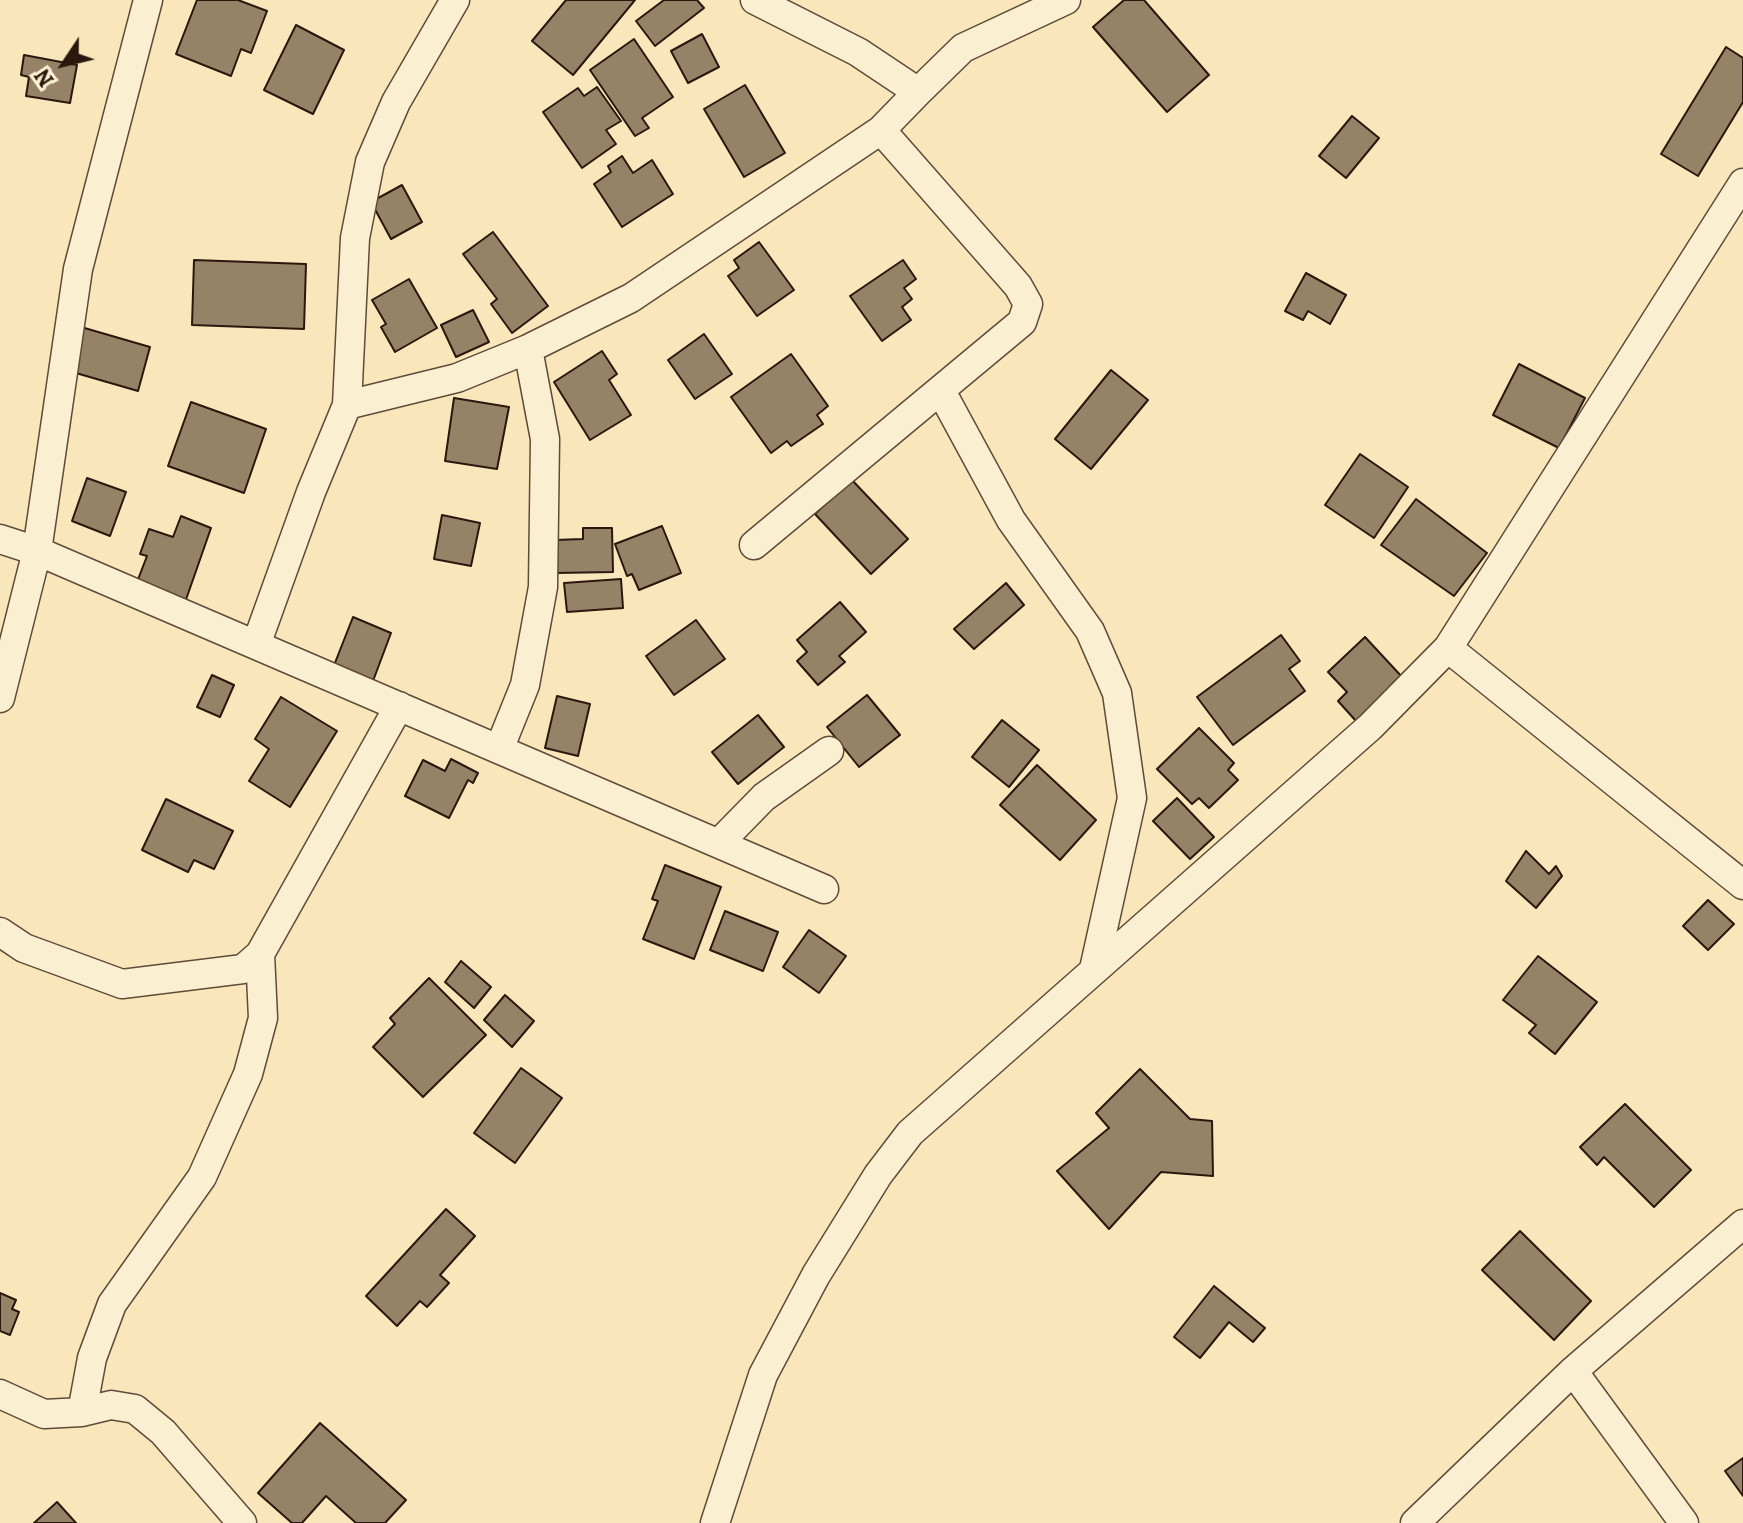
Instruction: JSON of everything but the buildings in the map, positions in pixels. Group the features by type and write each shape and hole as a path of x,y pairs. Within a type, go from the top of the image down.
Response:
{"street":[{"path":"0,698 37,551 78,269 148,0"},
{"path":"256,645 311,492 347,405 355,238 370,162 396,102 455,0"},
{"path":"755,0 858,52 918,92"},
{"path":"347,405 457,378 528,349 631,298 881,130 963,48 1066,0"},
{"path":"754,545 1022,322 1028,304 1018,286 881,130"},
{"path":"715,1523 763,1375 816,1275 878,1175 910,1133 1370,727 1448,648 1743,183"},
{"path":"500,747 525,685 543,587 545,439 528,349"},
{"path":"941,391 1011,520 1090,631 1117,693 1132,798 1094,969"},
{"path":"0,539 37,551 500,747 824,889"},
{"path":"1448,648 1743,885"},
{"path":"0,932 24,948 122,984 243,969 260,954 399,706"},
{"path":"719,843 764,797 829,751"},
{"path":"82,1412 92,1358 112,1304 202,1177 248,1074 263,1018 260,954"},
{"path":"1415,1523 1573,1371 1743,1224"},
{"path":"1573,1371 1684,1523"},
{"path":"0,1394 44,1414 82,1412 111,1405 135,1409 163,1432 242,1523"}]}
